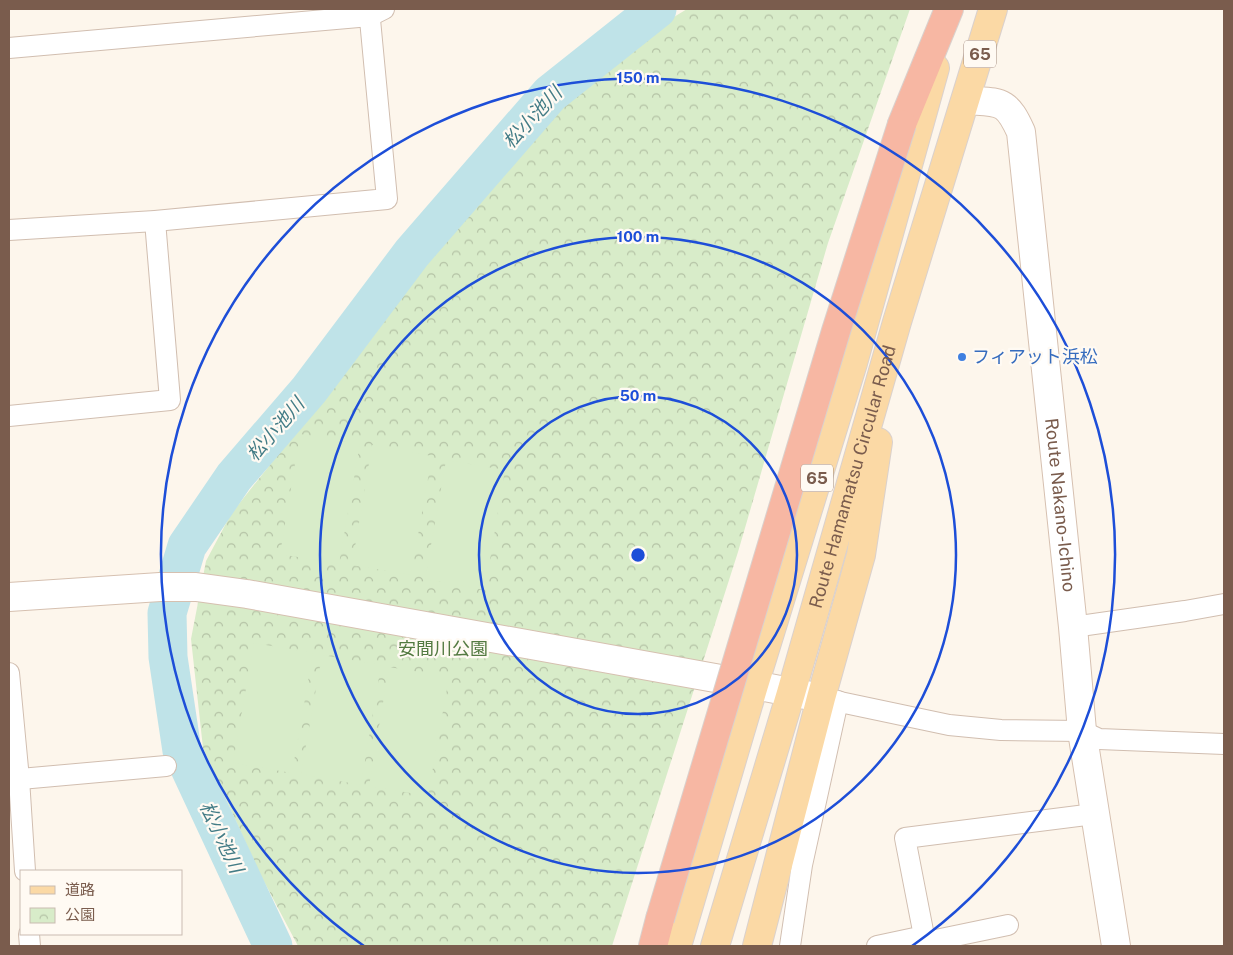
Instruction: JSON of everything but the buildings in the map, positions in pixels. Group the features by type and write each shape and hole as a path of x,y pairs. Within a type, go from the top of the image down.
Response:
{"highway":[{"path":"653,946 836,330 902,124 950,9"}],"main road":[{"name":"Route Hamamatsu Circular Road","path":"677,946 754,685 853,363 950,9"},
{"name":"Route Hamamatsu Circular Road","path":"715,946 792,693 897,322 993,9"},
{"name":"Route Nakano-Ichino","path":"966,100 1000,103 1013,114 1022,132 1082,731 1116,946"},
{"name":"65","path":"757,946 829,700 861,556 897,322"},
{"path":"9,597 160,587 196,587 309,605 829,700"}],"street":[{"path":"9,48 375,11 387,199 154,221 9,230"},
{"path":"9,416 170,400 154,221"},
{"path":"1072,627 1224,604"},
{"path":"9,673 14,779 25,870"},
{"path":"790,946 829,700 949,725 1001,730 1082,731 1099,739 1224,744"},
{"path":"14,779 166,766"},
{"path":"1008,925 931,941 924,936 905,838 1094,814"},
{"path":"877,946 924,936"}],"green space":[{"name":"安間川公園","path":"687,9 910,9 828,243 738,552 612,946 298,946 259,872 203,748 191,639 206,561 231,514 359,352 475,193 547,113 625,47"},
{"path":"300,434 360,444 339,564 280,554"},
{"path":"372,445 432,456 411,575 352,565"},
{"path":"446,460 505,470 485,590 425,579"},
{"path":"254,643 313,653 292,773 233,763"},
{"path":"322,655 381,665 361,785 301,774"},
{"path":"389,667 449,677 428,796 369,786"}],"waterway":[{"name":"松小池川","path":"273,946 182,751 168,657 167,613 187,546 234,477 309,390 412,253 550,94 657,9"}],"place":[{"name":"フィアット浜松","path":"962,357"}]}
